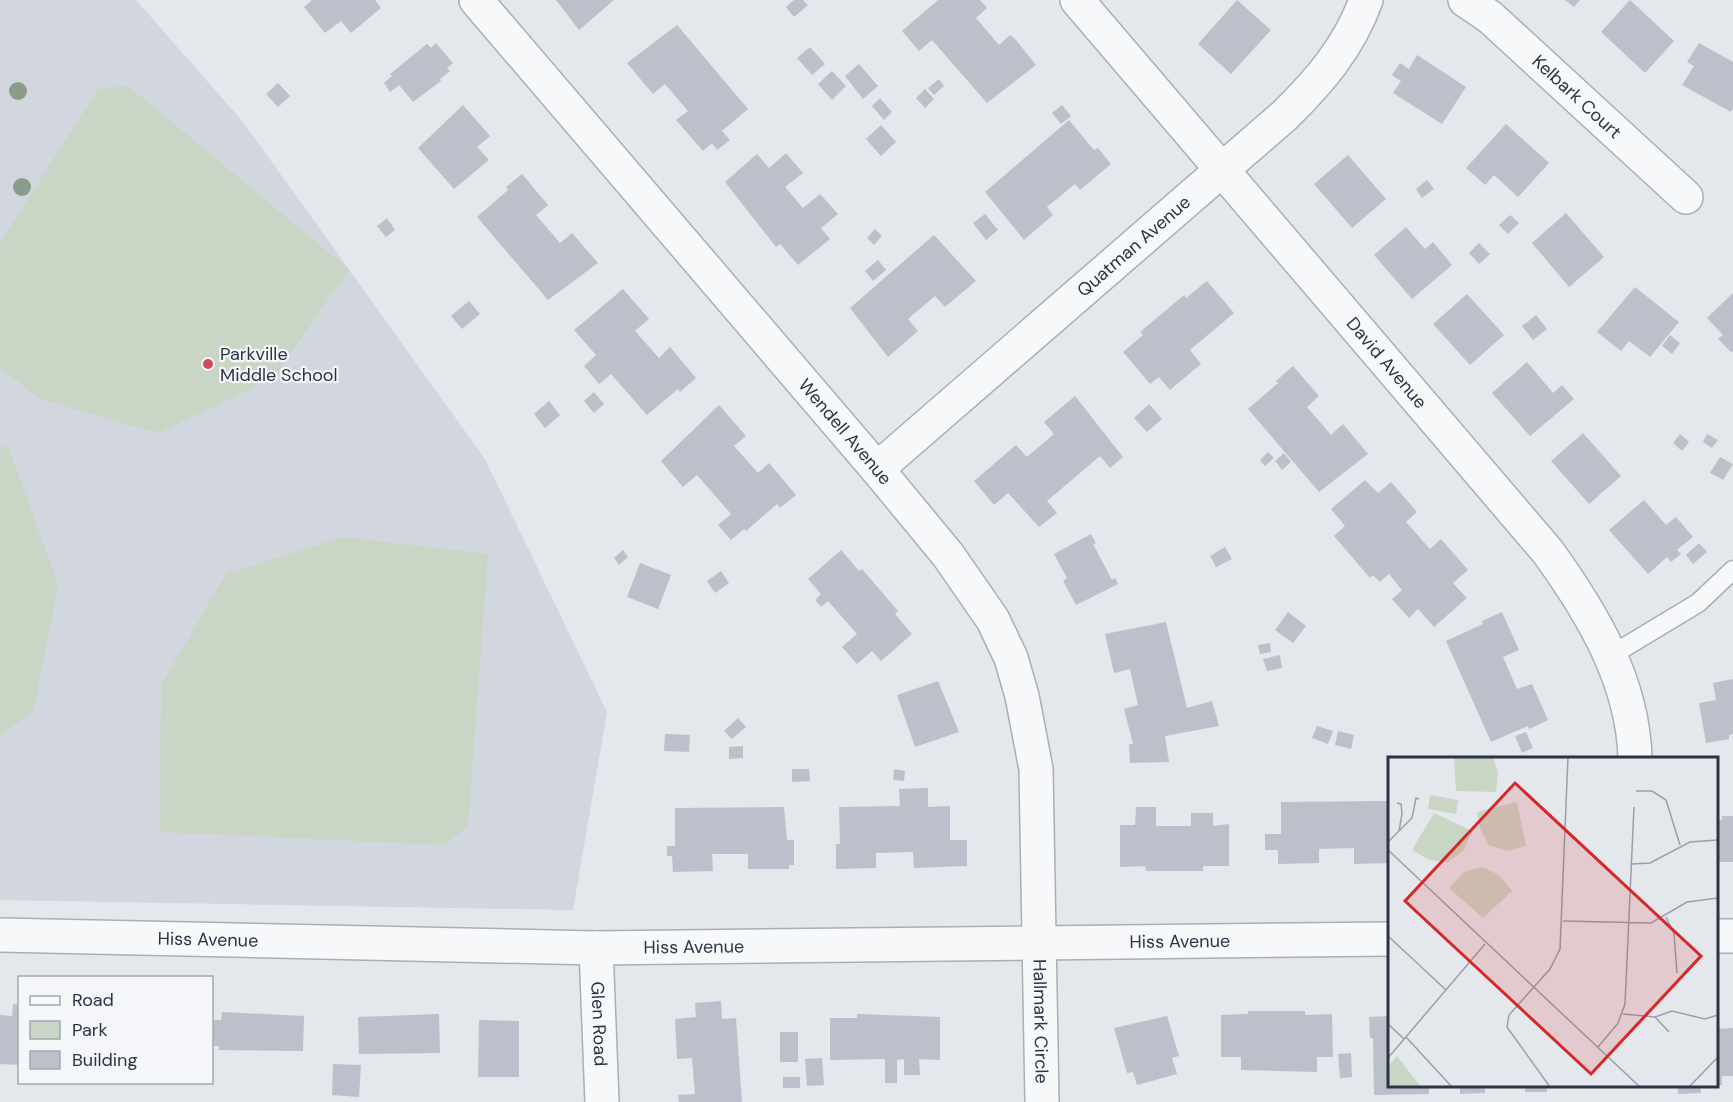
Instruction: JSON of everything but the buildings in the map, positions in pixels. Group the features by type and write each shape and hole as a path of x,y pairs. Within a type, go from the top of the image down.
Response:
{"street":[{"name":"Wendell Avenue","path":"476,0 877,469 973,587 993,620 1011,658 1030,729 1036,769 1040,942"},
{"name":"David Avenue","path":"1077,0 1548,552 1576,591 1610,656 1623,687 1635,757"},
{"name":"Quatman Avenue","path":"877,469 1284,116 1329,68 1347,42 1366,0"},
{"name":"Kelbark Court","path":"1465,0 1490,17 1686,197"},
{"name":"Hiss Avenue","path":"0,935 597,948 1388,939"},
{"name":"Hallmark Circle","path":"1040,942 1042,1102"},
{"name":"Glen Road","path":"597,948 602,1102"}],"lane":[{"path":"1610,656 1698,603 1733,570"}],"shaded area":[{"name":"Parkville Middle School","path":"0,0 136,0 243,122 485,459 607,712 573,910 0,900"}],"green space":[{"path":"128,86 349,269 274,378 158,433 40,399 0,368 0,243 98,89"},
{"path":"8,446 58,584 34,710 0,736 0,448"},
{"path":"343,537 488,554 468,825 446,845 160,832 161,685 226,574"}],"place":[{"name":"Parkville Middle School","path":"208,364"}]}
